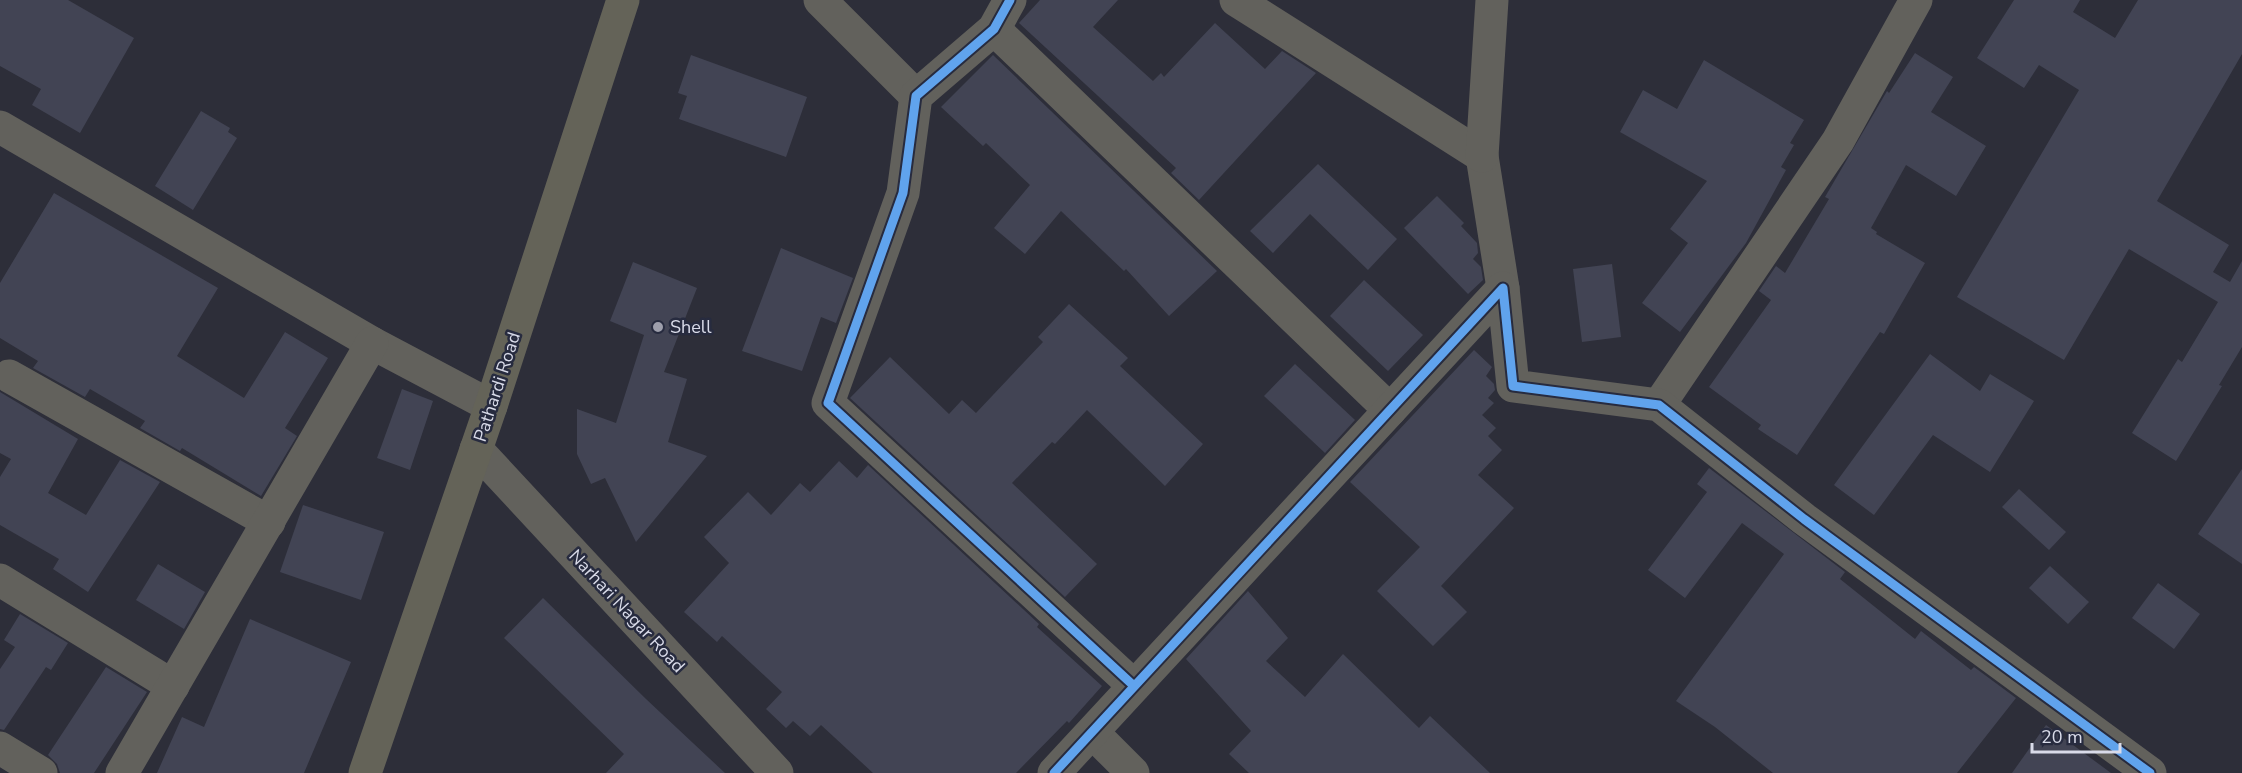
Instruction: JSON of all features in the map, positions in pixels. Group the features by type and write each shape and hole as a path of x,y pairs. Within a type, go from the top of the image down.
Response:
{"main road":[{"name":"Pathardi Road","path":"365,773 491,406 623,0"}],"street":[{"path":"820,0 916,96"},
{"path":"1010,0 994,29 916,96 903,193 828,403 1134,686"},
{"path":"1236,0 1482,156"},
{"path":"1492,0 1482,156 1503,288 1513,386 1659,405 1804,519 2150,773"},
{"path":"1659,405 1838,141 1916,0"},
{"path":"994,29 1390,410"},
{"path":"0,127 372,343 491,406"},
{"path":"1054,773 1503,288"},
{"path":"122,773 372,343"},
{"path":"9,376 269,522"},
{"name":"Narhari Nagar Road","path":"476,449 777,773"},
{"path":"0,580 172,686"},
{"path":"1093,733 1132,773"},
{"path":"0,748 41,773"}],"building":[{"path":"0,0 68,0 134,38 80,133 32,105 41,89 0,66"},
{"path":"1040,0 1118,0 1093,27 1153,81 1161,73 1164,77 1215,23 1265,69 1282,51 1316,73 1199,200 1171,173 1176,168 1019,23"},
{"path":"2014,0 2080,0 2073,12 2115,38 2138,0 2242,0 2242,54 2157,201 2229,245 2213,272 2230,282 2242,261 2242,347 2219,385 2222,386 2176,461 2132,433 2178,359 2182,362 2218,302 2129,249 2064,360 1957,297 2079,90 2039,65 2024,88 1977,58"},
{"path":"1915,53 1953,77 1931,112 1986,146 1956,196 1906,165 1871,228 1877,232 1876,234 1925,263 1884,334 1880,332 1797,455 1758,429 1761,425 1709,387 1771,300 1759,291 1776,266 1785,273 1829,199 1825,197 1887,91 1889,93"},
{"path":"691,55 807,97 786,157 679,119 687,96 678,93"},
{"path":"993,55 1217,271 1169,316 1126,269 1124,271 1061,211 1025,254 994,228 1030,185 986,143 983,146 941,107"},
{"path":"1704,60 1804,120 1790,143 1794,145 1781,167 1786,170 1746,243 1680,332 1642,303 1688,243 1670,229 1707,181 1620,132 1643,90 1677,109"},
{"path":"201,111 230,128 228,132 237,138 193,210 155,186"},
{"path":"1318,164 1397,239 1368,270 1310,214 1273,253 1250,231"},
{"path":"54,193 218,288 177,356 244,398 285,332 328,358 285,428 297,436 261,496 182,448 180,451 140,428 145,421 90,389 85,397 33,368 38,361 0,338 0,283"},
{"path":"1437,196 1464,223 1461,226 1477,243 1478,253 1473,259 1481,267 1483,280 1468,294 1404,228"},
{"path":"781,248 853,278 836,323 821,317 802,371 742,351"},
{"path":"633,262 697,288 664,372 687,379 668,442 707,456 636,542 605,478 591,484 577,454 577,409 616,423 644,335 610,321"},
{"path":"1612,264 1621,337 1582,342 1573,269"},
{"path":"1364,280 1423,335 1388,371 1330,316"},
{"path":"1069,304 1128,358 1120,366 1203,444 1165,486 1087,410 1055,444 1052,442 1012,483 1097,564 1065,597 850,398 890,357 949,414 962,400 976,413 1043,342 1038,337"},
{"path":"1474,350 1492,367 1486,376 1494,384 1495,390 1488,398 1494,403 1482,415 1496,428 1488,436 1502,450 1478,475 1514,508 1441,586 1467,612 1433,646 1377,591 1420,547 1350,482"},
{"path":"1930,354 1980,391 1990,374 2034,401 1990,472 1933,435 1874,515 1834,485"},
{"path":"1295,364 1355,420 1325,453 1264,396"},
{"path":"402,389 433,401 410,470 377,458"},
{"path":"0,392 78,439 48,493 86,515 120,460 160,482 88,592 53,569 59,559 0,525 0,477 11,459 0,453"},
{"path":"839,461 857,478 868,465 1039,624 1037,627 1102,686 1069,723 1067,721 1016,773 873,773 821,725 810,736 793,721 786,728 766,709 782,692 722,636 717,642 684,612 729,563 704,537 748,492 771,515 800,483 810,492"},
{"path":"1709,468 1845,572 1840,579 1915,639 1921,631 1971,670 1974,667 2016,698 1957,773 1773,773 1715,727 1676,701 1784,554 1742,523 1685,598 1648,570 1707,492 1697,484"},
{"path":"2242,469 2242,564 2198,534"},
{"path":"2019,489 2066,532 2049,550 2002,507"},
{"path":"303,505 384,532 361,600 280,572"},
{"path":"158,564 205,592 184,629 136,600"},
{"path":"2050,566 2089,602 2068,624 2029,588"},
{"path":"2158,583 2200,614 2174,649 2132,618"},
{"path":"1248,591 1288,638 1266,661 1305,697 1343,654 1419,728 1430,716 1490,773 1249,773 1229,754 1251,731 1186,659"},
{"path":"543,598 725,773 606,773 624,754 504,638"},
{"path":"20,614 68,643 51,670 46,667 4,730 0,729 0,669 15,647 4,640"},
{"path":"250,619 351,662 304,773 157,773 182,717 204,727"},
{"path":"106,667 147,692 94,773 60,773 57,764 48,755"},
{"path":"2046,725 2111,773 2012,773"}],"cycle path":[{"path":"1010,0 994,29 916,96 903,193 828,403 1134,686"},
{"path":"1054,773 1503,288 1513,386 1659,405 1804,519 2150,773"}],"place":[{"name":"Shell","path":"658,327"}]}
